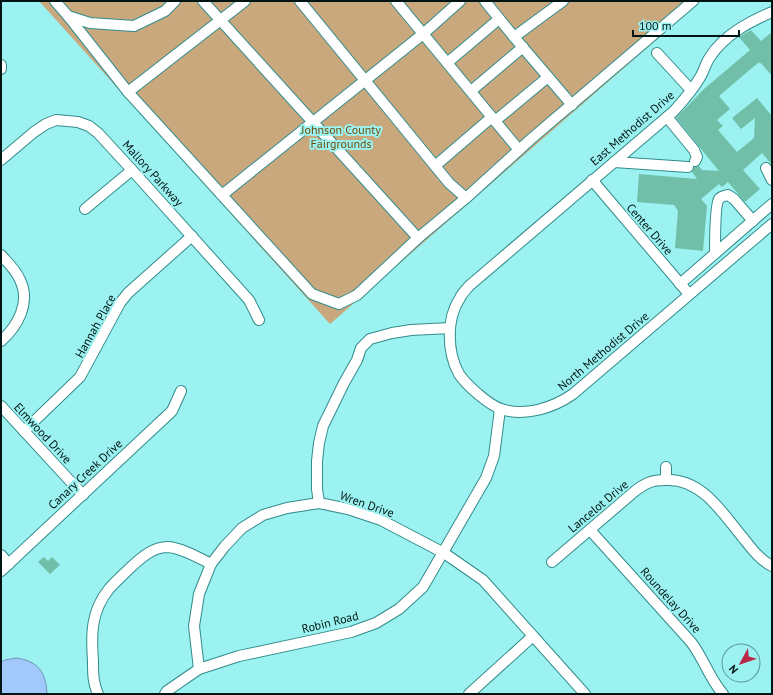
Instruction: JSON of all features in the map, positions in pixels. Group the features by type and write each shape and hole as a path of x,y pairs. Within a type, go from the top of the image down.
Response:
{"street":[{"path":"55,1 128,92 312,294 339,304 357,295 418,238 693,1"},
{"path":"68,16 90,23 134,26 165,11 175,1"},
{"path":"203,1 418,238"},
{"path":"128,92 245,1"},
{"path":"300,1 449,183 466,198"},
{"path":"396,1 520,150"},
{"path":"222,195 422,34 460,1"},
{"path":"485,1 514,38 572,104"},
{"path":"514,38 563,1"},
{"name":"East Methodist Drive","path":"592,180 667,117 700,78 710,57 724,41 743,26 772,12"},
{"path":"447,63 499,19"},
{"path":"471,91 523,47"},
{"path":"658,53 691,90"},
{"path":"435,166 548,77"},
{"path":"614,162 691,164 697,157 694,150 667,117"},
{"name":"Mallory Parkway","path":"1,160 34,132 46,124 56,120 69,120 89,126 98,133 249,300 259,320"},
{"path":"766,168 772,180"},
{"path":"85,209 132,170"},
{"name":"Center Drive","path":"592,180 689,294"},
{"name":"North Methodist Drive","path":"592,180 469,286 459,298 450,328 450,343 453,360 460,374 474,391 500,409 526,411 540,410 563,402 772,224"},
{"path":"715,253 717,208 718,200 721,197 728,195 734,199 753,221"},
{"path":"680,284 772,204"},
{"name":"Hannah Place","path":"24,431 80,377 120,303 128,293 192,236"},
{"path":"1,255 20,280 24,302 16,325 1,341"},
{"path":"319,503 317,489 317,461 322,426 357,360 361,348 370,339 392,333 411,330 450,328"},
{"name":"Canary Creek Drive","path":"1,571 172,411 181,391"},
{"name":"Elmwood Drive","path":"1,406 83,495"},
{"name":"Robin Road","path":"165,694 167,691 199,669 239,656 351,632 376,623 399,609 423,587 486,478 494,456 500,409"},
{"path":"666,467 666,480"},
{"name":"Lancelot Drive","path":"552,562 635,491 648,482 672,479 698,488 710,498 758,557 772,566"},
{"name":"Wren Drive","path":"199,669 194,626 199,594 211,564 242,528 263,515 287,508 319,503 348,508 381,520 444,553 483,580 585,694"},
{"name":"Roundelay Drive","path":"590,530 699,651 712,680 723,694"},
{"path":"98,694 94,686 92,656 93,624 95,612 110,588 142,557 155,549 169,547 190,553 211,564"},
{"path":"1,556 9,564"},
{"path":"471,693 533,636"}],"green space":[{"name":"Johnson County Fairgrounds","path":"39,1 701,1 330,324"}],"water":[{"path":"16,658 30,662 39,669 45,680 47,694 1,694 1,662"}],"building":[{"path":"751,30 761,41 772,32 772,76 759,62 719,96 730,109 717,120 723,126 718,130 737,152 754,138 755,118 741,129 732,118 757,98 772,116 772,165 762,153 743,170 760,189 745,202 728,182 722,187 719,184 701,199 707,206 703,251 675,248 678,211 674,205 637,202 639,174 697,179 692,172 694,167 699,166 702,170 719,171 676,118 704,89 750,50 739,37"},
{"path":"44,557 48,561 52,557 60,565 50,574 38,562"}]}
